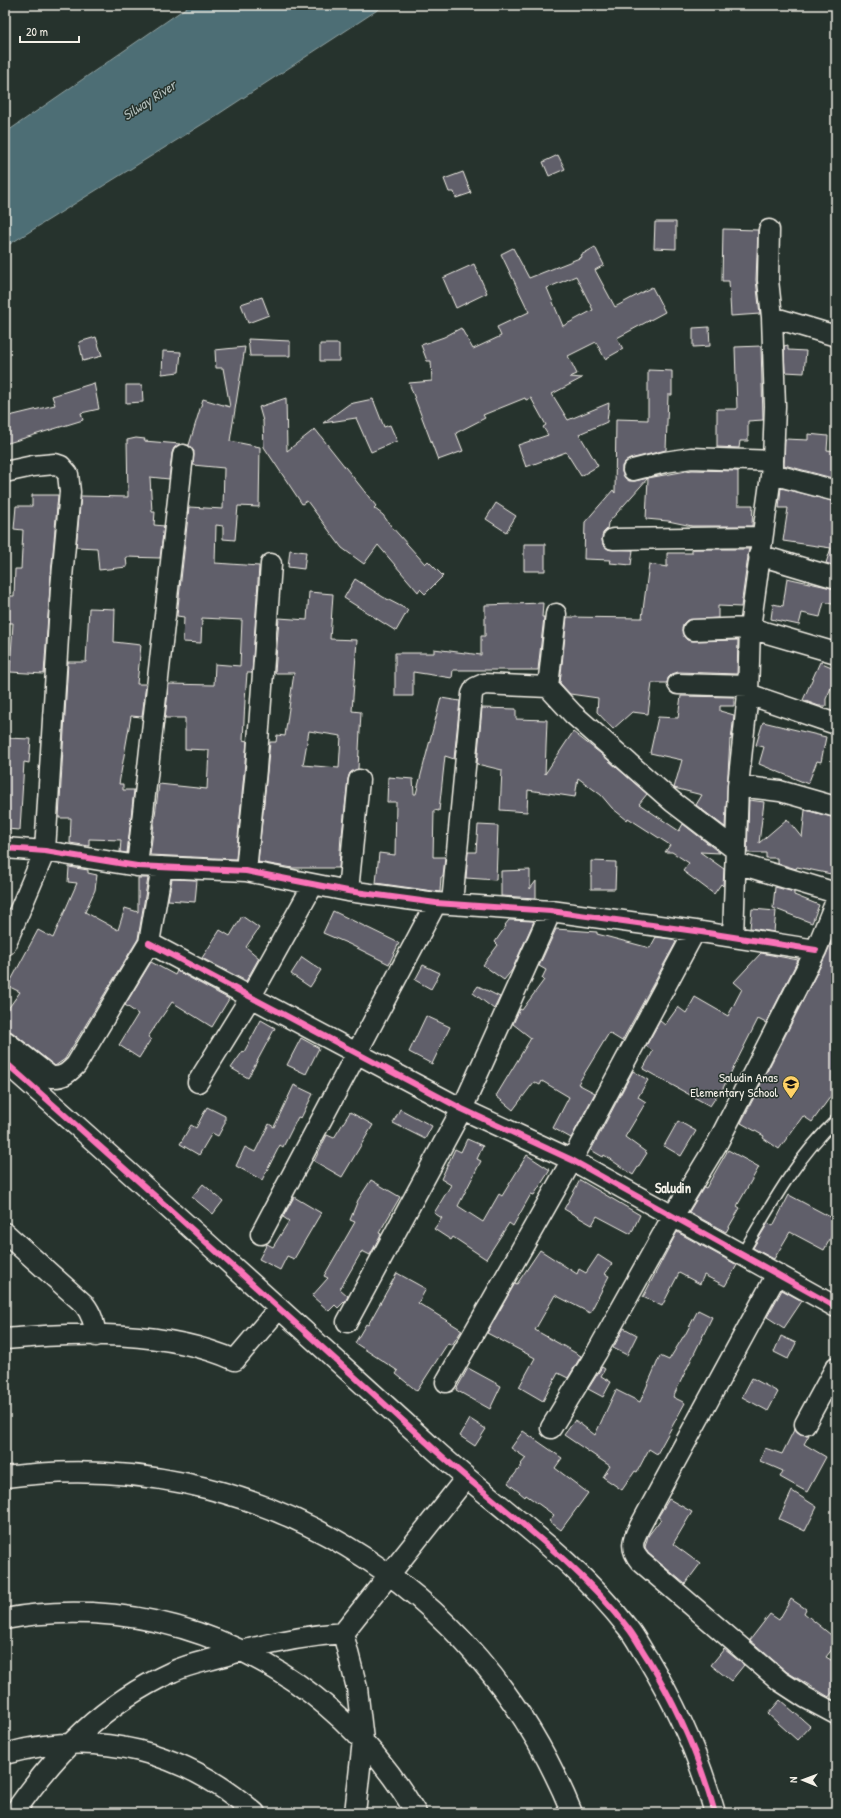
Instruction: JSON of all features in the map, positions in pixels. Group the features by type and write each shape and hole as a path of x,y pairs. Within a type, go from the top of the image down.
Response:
{"street":[{"path":"733,937 738,786 748,690 750,628 760,546 773,467 775,406 772,317 768,280 769,230"},
{"path":"772,317 836,336"},
{"path":"137,866 183,455"},
{"path":"633,470 665,462 691,458 773,467 836,491"},
{"path":"5,472 34,466 55,464 65,470 69,482 45,851 5,945"},
{"path":"613,538 760,546 836,578"},
{"path":"246,871 256,769 271,564"},
{"path":"548,687 556,614"},
{"path":"693,630 750,628 836,653"},
{"path":"261,1234 356,1054 444,903 472,694 475,688 484,684 548,687 573,714 736,856 836,893"},
{"path":"678,684 748,690 836,724"},
{"path":"348,891 360,780"},
{"path":"738,786 780,791 836,807"},
{"path":"5,848 45,851 137,866 246,871 348,891 444,903 551,911 733,937 824,944"},
{"path":"5,1041 51,1077 60,1078 67,1074 76,1065 149,943 162,867"},
{"path":"198,1082 250,998 312,885"},
{"path":"551,1428 673,1216 718,1142 824,944 836,901"},
{"path":"347,1322 462,1109 551,911"},
{"path":"446,1382 572,1160 695,931"},
{"path":"149,943 250,998 462,1109 572,1160 836,1307"},
{"path":"5,1062 122,1165 466,1478 570,1566 603,1597 630,1630 676,1710 695,1752 716,1813"},
{"path":"5,1233 84,1304 92,1317 96,1336"},
{"path":"777,1274 633,1539 632,1547 634,1555 640,1561 780,1681 806,1698 836,1714"},
{"path":"5,1339 31,1337 130,1337 188,1344 217,1352 235,1360 279,1308"},
{"path":"805,1424 836,1367"},
{"path":"5,1477 47,1473 114,1474 168,1480 208,1488 246,1500 296,1520 356,1552 390,1574 421,1599 477,1654 524,1718 544,1752 572,1813"},
{"path":"14,1813 32,1786 70,1743 105,1711 138,1690 173,1671 242,1651 309,1635 343,1633 466,1478"},
{"path":"5,1619 43,1614 111,1614 178,1626 211,1637 242,1651 295,1680 342,1718 385,1765 416,1813"},
{"path":"343,1633 357,1688 363,1740 355,1813"},
{"path":"5,1754 45,1745 70,1743 96,1743 121,1746 171,1760 195,1771 217,1783 255,1813"}],"lane":[{"path":"742,1254 800,1159 823,1132 836,1120"}],"water":[{"name":"Silway River","path":"190,5 385,5 214,117 5,247 5,133"}],"building":[{"path":"558,155 565,169 549,176 543,162"},
{"path":"463,172 471,193 456,198 454,192 449,192 444,179"},
{"path":"655,222 676,222 676,249 654,248"},
{"path":"723,229 758,230 756,280 760,314 731,316 729,281 722,281"},
{"path":"595,247 604,265 595,270 615,307 652,287 665,312 617,338 623,349 605,359 596,342 568,356 577,374 570,377 582,378 552,394 568,420 609,403 607,422 579,434 598,466 581,476 566,452 526,467 518,445 548,435 543,427 546,425 531,398 526,400 525,398 483,415 485,418 456,433 463,451 438,460 409,383 432,381 431,361 427,361 421,345 444,337 461,328 473,349 501,336 497,327 529,312 501,254 513,248 529,278 582,257 581,255","holes":["576,276 593,310 563,326 547,288"]},
{"path":"474,264 487,293 456,308 443,278"},
{"path":"262,297 269,315 248,323 241,304"},
{"path":"709,327 710,346 693,347 693,328"},
{"path":"96,337 102,356 83,361 79,342"},
{"path":"248,339 290,341 290,356 250,356"},
{"path":"320,344 339,344 339,361 320,361"},
{"path":"788,345 788,350 806,351 804,373 785,372 784,346"},
{"path":"761,346 763,420 748,421 748,441 740,441 739,448 717,447 717,409 737,409 735,347"},
{"path":"245,347 230,441 260,447 259,507 238,506 235,540 223,539 223,526 216,525 215,563 259,566 252,673 247,673 243,740 247,741 236,859 150,855 159,784 207,789 209,750 185,749 185,718 165,718 169,684 214,685 215,664 240,666 242,620 202,618 201,643 183,642 184,617 177,616 189,507 223,509 224,468 193,465 194,451 188,445 203,399 230,407 223,368 216,368 215,350"},
{"path":"163,351 181,352 179,372 162,374"},
{"path":"648,370 672,371 672,395 668,395 666,450 630,459 622,466 622,472 625,478 629,481 648,478 608,523 602,539 603,545 608,549 633,550 631,565 610,563 611,560 584,559 585,522 613,490 615,493 616,419 648,420"},
{"path":"94,383 99,409 81,413 83,420 5,444 5,417 55,405 52,396"},
{"path":"126,385 142,385 143,402 126,403"},
{"path":"286,398 287,451 315,429 376,506 374,508 383,515 425,564 428,561 443,576 425,594 420,589 418,592 378,545 364,564 342,548 307,501 302,504 264,447 263,421 259,407"},
{"path":"373,399 384,427 390,425 397,441 371,452 356,418 323,423 349,404"},
{"path":"808,434 828,436 827,450 836,451 836,479 784,465 785,439 808,440"},
{"path":"136,438 145,439 144,441 180,444 174,448 172,453 169,479 150,477 152,512 155,512 154,525 164,526 160,558 126,557 127,567 99,570 97,548 76,547 81,496 128,497 127,440"},
{"path":"692,470 738,471 738,505 753,505 752,526 692,526 668,521 646,519 648,478"},
{"path":"781,488 836,502 836,566 826,563 831,548 783,541 788,508 779,508"},
{"path":"32,495 58,495 44,674 10,672 13,623 5,623 5,596 14,596 15,569 21,569 23,530 14,529 16,506 32,506"},
{"path":"496,503 516,516 506,532 486,519"},
{"path":"524,544 545,544 545,571 524,571"},
{"path":"692,549 749,549 741,607 718,606 718,618 687,620 683,624 682,630 687,640 738,640 737,674 678,672 672,674 668,678 667,683 652,683 648,714 632,712 613,729 597,712 598,698 570,694 560,683 567,617 642,618 649,564 667,567 667,553 692,553"},
{"path":"290,550 306,552 304,569 288,567"},
{"path":"787,578 836,589 836,605 824,602 820,617 802,613 799,625 771,619 773,604 783,606"},
{"path":"355,579 383,597 408,610 396,631 344,598"},
{"path":"309,592 333,594 330,639 357,640 352,711 361,712 358,769 350,773 348,779 341,835 339,868 293,868 258,862 270,742 276,742 277,735 285,736 294,673 275,673 279,618 307,620","holes":["309,731 341,736 339,768 303,765"]},
{"path":"543,603 542,617 544,617 538,670 453,670 452,678 413,672 413,696 395,696 395,653 434,653 434,649 481,655 481,636 485,636 485,605"},
{"path":"89,608 115,609 114,642 141,645 137,684 146,684 142,717 131,716 119,784 123,784 123,790 134,790 127,853 120,852 121,840 89,839 89,846 70,843 71,818 59,818 68,662 86,662"},
{"path":"820,662 836,669 836,677 826,699 826,706 819,706 803,700"},
{"path":"681,696 734,697 734,706 720,706 720,711 734,715 731,740 730,739 725,827 696,805 702,795 674,788 682,760 650,753 658,717 678,718"},
{"path":"441,698 460,701 454,759 445,756 439,811 434,810 433,857 445,857 440,892 376,883 379,853 395,855 396,802 387,802 388,777 413,779 414,794 416,794"},
{"path":"482,708 516,709 516,719 547,720 545,774 573,732 600,753 647,794 639,804 679,831 683,824 720,853 700,852 724,869 723,886 721,884 714,894 683,871 689,863 672,852 665,852 670,845 628,818 627,820 612,808 601,795 578,778 575,797 528,790 527,812 500,810 502,770 477,764"},
{"path":"763,722 826,737 821,762 817,761 808,784 759,764 764,747 756,745"},
{"path":"6,738 31,739 29,763 24,762 20,830 5,829"},
{"path":"749,800 764,802 759,843 787,819 802,838 805,810 836,818 836,875 797,867 796,869 777,863 777,858 766,858 766,853 747,853"},
{"path":"478,825 498,826 496,880 466,878 468,852 476,852"},
{"path":"591,861 616,862 615,889 591,889"},
{"path":"69,867 88,870 88,873 97,875 95,890 85,912 118,930 125,908 138,912 138,878 148,878 138,939 65,1059 55,1066 12,1032 5,1030 5,1013 20,992 8,986 38,930 53,938 77,883 68,882"},
{"path":"530,870 530,889 536,881 536,898 501,896 501,871"},
{"path":"172,879 197,880 195,902 168,900"},
{"path":"775,887 794,892 794,895 819,905 812,923 773,908"},
{"path":"752,909 776,911 774,932 750,928"},
{"path":"333,911 399,943 389,964 323,933"},
{"path":"242,916 259,928 246,947 259,958 246,981 202,958 220,930 230,936"},
{"path":"509,920 534,921 512,970 504,980 483,965 498,945 495,942"},
{"path":"556,929 597,932 597,934 650,948 656,937 672,939 676,942 622,1041 609,1033 578,1084 595,1093 571,1138 553,1128 569,1097 542,1081 540,1085 534,1082 513,1110 496,1096 531,1038 513,1024 520,1009 522,1010 544,980 542,978 546,970 539,966"},
{"path":"836,931 836,1089 812,1122 803,1116 779,1149 763,1138 764,1136 741,1123 826,955"},
{"path":"761,953 798,960 766,1023 758,1019 720,1094 718,1094 710,1106 643,1069 653,1051 646,1046 660,1021 665,1025 678,1007 686,1013 695,997 728,1016 742,989 734,982"},
{"path":"302,957 321,970 310,987 291,974"},
{"path":"151,962 175,975 177,971 229,999 212,1027 172,1002 148,1037 151,1039 139,1058 119,1045 138,1014 125,1005"},
{"path":"423,965 440,973 431,989 415,980"},
{"path":"478,986 500,997 494,1009 473,993"},
{"path":"426,1016 450,1027 432,1064 409,1052"},
{"path":"261,1020 275,1028 248,1078 231,1068 243,1051 244,1052"},
{"path":"301,1038 319,1048 306,1074 287,1065"},
{"path":"633,1071 648,1080 638,1097 646,1102 625,1137 647,1153 633,1175 604,1155 603,1157 591,1150"},
{"path":"294,1085 313,1094 301,1118 298,1117 283,1147 280,1145 262,1180 236,1166 245,1147 255,1152 269,1124 274,1127"},
{"path":"207,1107 225,1116 225,1123 218,1136 212,1133 199,1155 180,1144 191,1125 196,1128"},
{"path":"400,1109 432,1126 425,1139 393,1123"},
{"path":"350,1112 373,1125 342,1177 314,1161 327,1135 334,1138"},
{"path":"678,1121 696,1131 681,1156 664,1146"},
{"path":"467,1139 483,1146 477,1159 481,1161 458,1206 483,1222 499,1194 502,1196 527,1155 550,1170 534,1195 531,1194 513,1226 509,1223 486,1259 453,1237 451,1240 434,1229 442,1218 434,1213 451,1185 441,1179 455,1149 461,1152"},
{"path":"728,1150 759,1167 737,1206 740,1208 726,1232 689,1212 704,1187 706,1188"},
{"path":"371,1180 400,1197 379,1233 381,1234 370,1255 362,1251 340,1289 348,1296 346,1300 338,1308 335,1305 329,1311 312,1296 328,1278 324,1276 355,1222 350,1220 358,1200"},
{"path":"580,1180 640,1215 631,1234 597,1216 592,1225 564,1209"},
{"path":"203,1184 223,1201 213,1214 192,1197"},
{"path":"789,1195 836,1220 836,1228 824,1250 790,1232 774,1259 753,1248 768,1223 773,1226"},
{"path":"294,1197 321,1213 294,1259 287,1256 280,1270 259,1259 267,1244 273,1247 289,1221 283,1217"},
{"path":"677,1232 737,1265 725,1286 704,1275 700,1284 679,1273 662,1306 643,1297"},
{"path":"540,1250 577,1274 579,1269 586,1273 598,1255 612,1264 605,1274 609,1276 590,1313 555,1295 535,1330 581,1356 568,1378 558,1373 543,1401 519,1387 535,1358 487,1333 515,1283 517,1284"},
{"path":"397,1273 426,1289 418,1303 462,1330 452,1345 448,1343 417,1391 396,1374 398,1371 355,1343 366,1324 368,1325"},
{"path":"782,1290 802,1301 784,1328 767,1317"},
{"path":"698,1310 712,1317 673,1397 685,1403 657,1454 649,1449 637,1472 635,1471 622,1490 603,1477 610,1466 564,1435 575,1420 595,1435 616,1390 640,1402 660,1356 669,1360 684,1337"},
{"path":"624,1328 637,1335 627,1355 613,1348"},
{"path":"781,1336 796,1343 788,1359 774,1352"},
{"path":"602,1367 605,1369 601,1376 611,1382 603,1397 588,1389"},
{"path":"468,1368 501,1386 490,1409 456,1390"},
{"path":"752,1378 778,1392 768,1411 742,1397"},
{"path":"470,1419 486,1429 475,1446 460,1436"},
{"path":"795,1428 800,1434 809,1435 804,1444 826,1457 807,1492 780,1477 783,1471 760,1461 765,1448 782,1454"},
{"path":"523,1431 562,1458 555,1468 588,1493 561,1530 549,1521 554,1515 526,1495 525,1497 508,1483 526,1458 511,1448"},
{"path":"792,1491 817,1507 805,1531 779,1519"},
{"path":"669,1499 692,1512 673,1544 700,1564 685,1584 648,1553 645,1547 648,1536 661,1519 658,1517"},
{"path":"791,1599 806,1609 804,1613 836,1639 836,1644 826,1657 836,1663 836,1687 829,1697 787,1672 750,1640 770,1614 779,1620"},
{"path":"724,1649 744,1665 731,1681 711,1665"},
{"path":"780,1700 810,1726 797,1740 768,1714"}],"cycle path":[{"path":"5,848 45,851 137,866 246,871 348,891 436,903 551,911 816,950"},
{"path":"149,943 462,1109 572,1160 836,1307"},
{"path":"5,1062 435,1450 561,1557 607,1603 634,1636 669,1696 695,1753 715,1813"}],"place":[{"name":"Saludin Anas Elementary School","path":"791,1099"}],"district":[{"name":"Saludin","path":"673,1188"}]}
